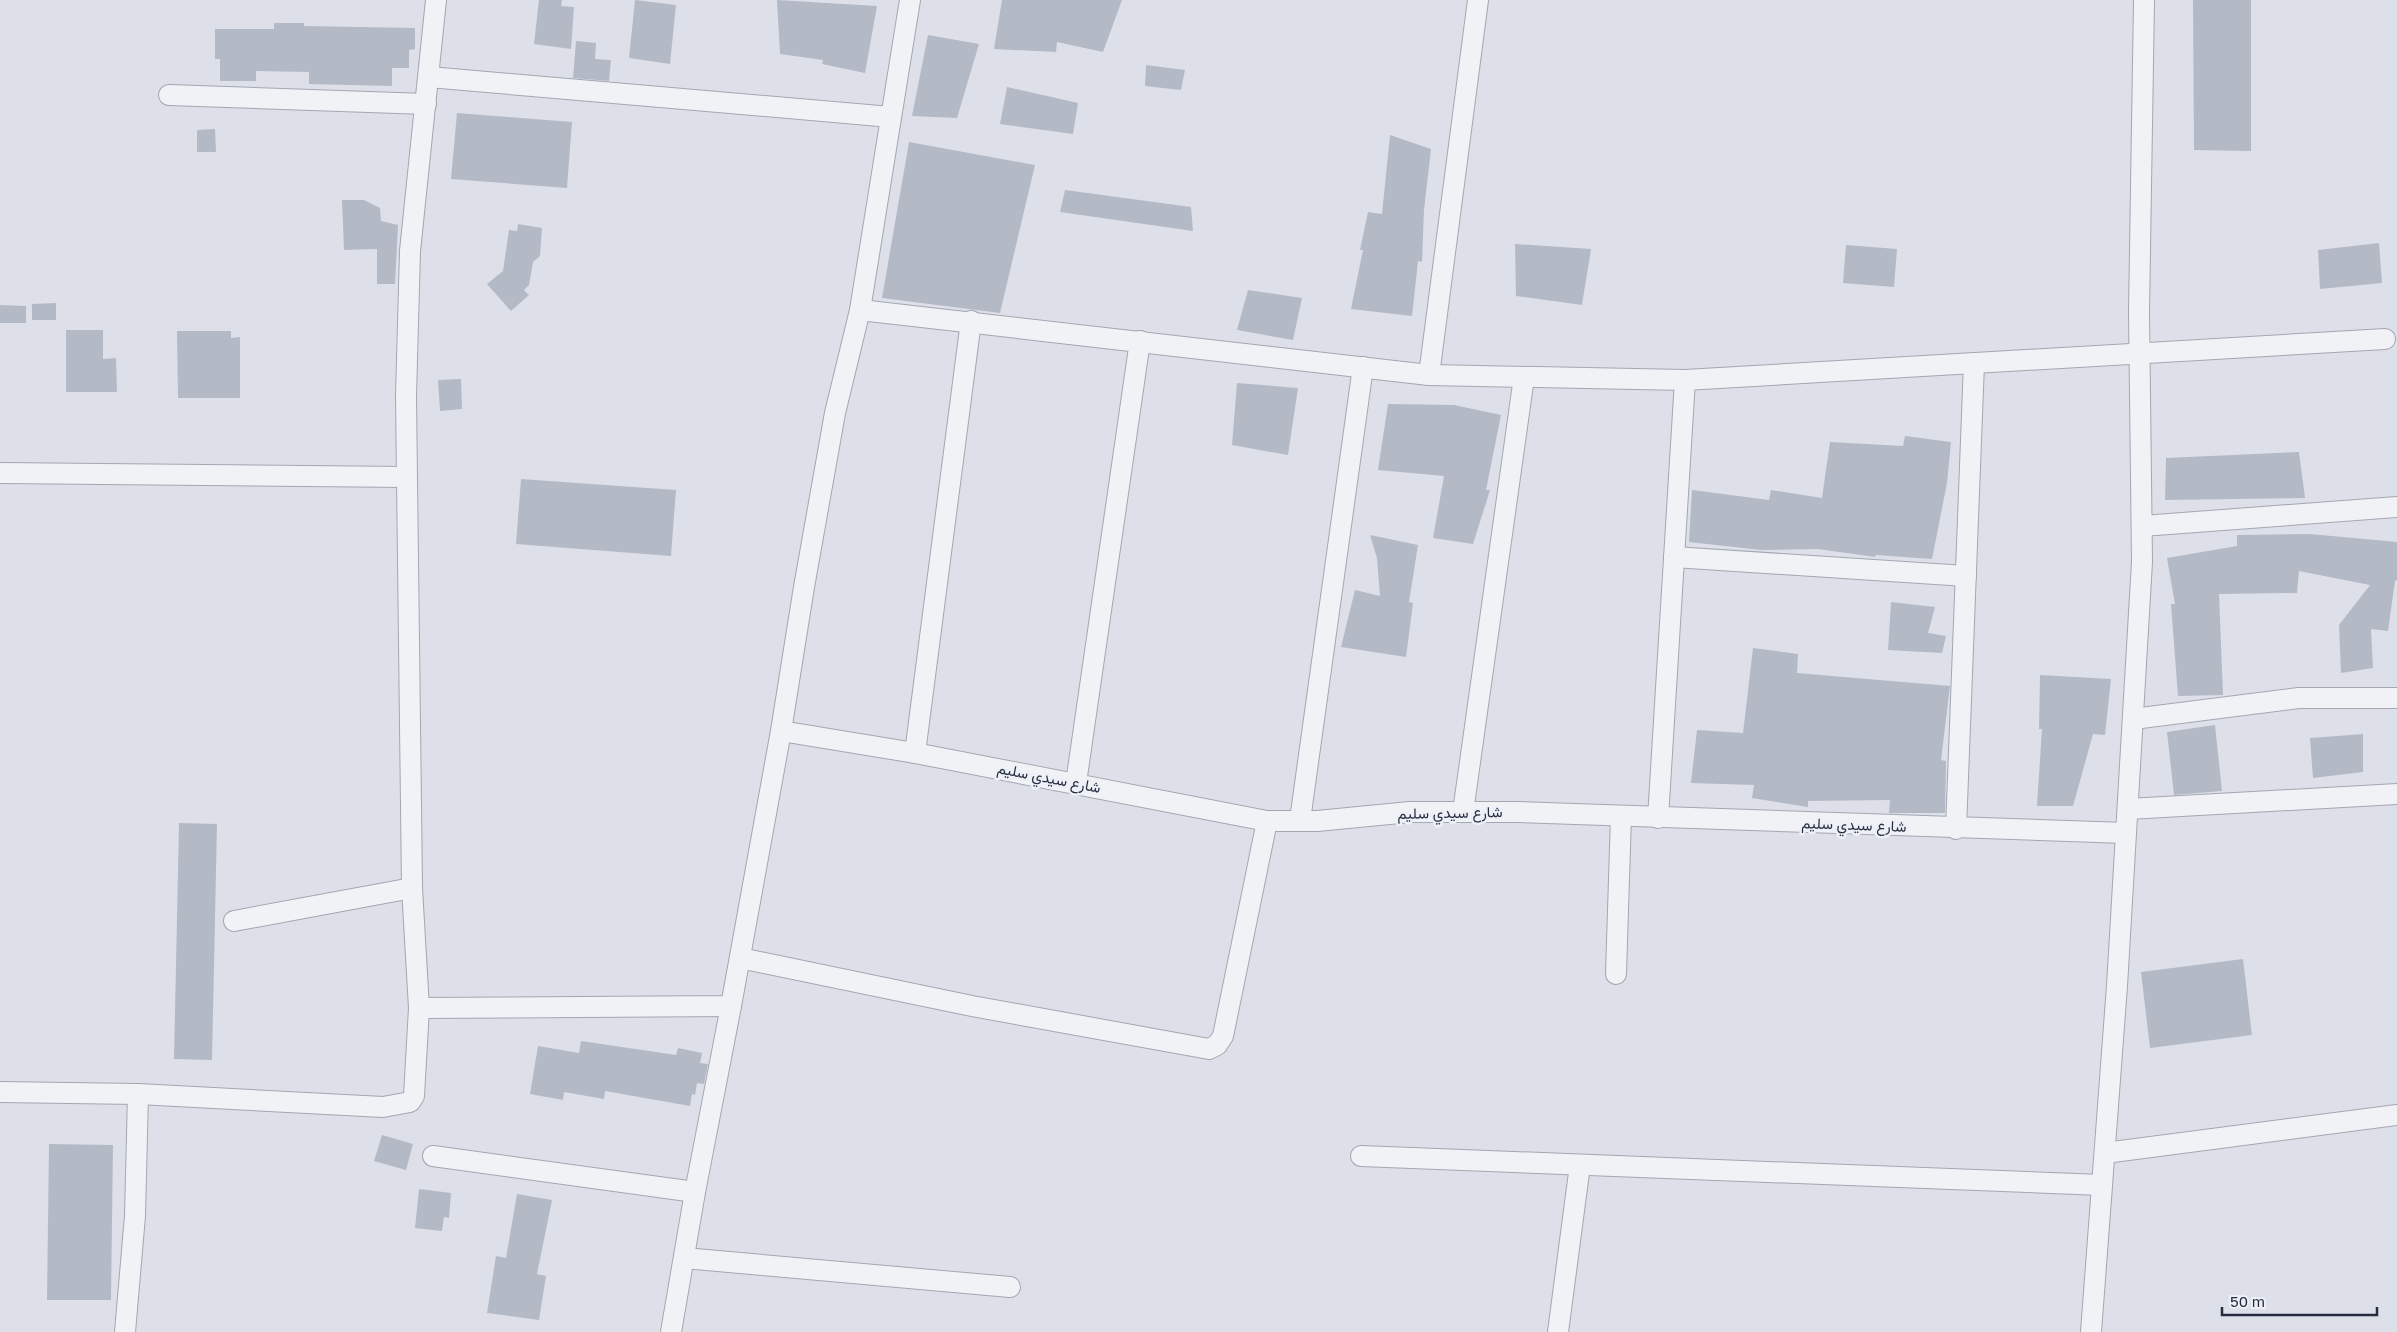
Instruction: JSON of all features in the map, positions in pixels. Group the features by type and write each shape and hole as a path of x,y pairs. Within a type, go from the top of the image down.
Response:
{"street":[{"path":"0,1092 138,1094 383,1107 410,1102 414,1096 419,1008 412,888 406,396 410,251 436,0"},
{"path":"671,1332 695,1192 781,731 804,587 836,413 860,310 910,0"},
{"path":"1430,374 1478,0"},
{"path":"2091,1332 2128,809 2142,562 2140,353 2144,0"},
{"path":"429,77 891,117"},
{"path":"169,95 426,104"},
{"path":"860,310 1430,374 1524,377 1685,380 2385,339"},
{"path":"915,753 971,321"},
{"path":"1076,783 1140,341"},
{"path":"1956,829 1974,363"},
{"path":"1300,820 1363,367"},
{"path":"1463,812 1524,377"},
{"path":"1658,818 1685,380"},
{"path":"0,473 408,477"},
{"path":"2142,526 2397,507"},
{"path":"1674,557 1966,576"},
{"path":"2133,719 2299,698 2397,698"},
{"name":"شارع سيدي سليم","path":"781,731 915,753 1267,821 1361,818 1410,812 1463,812 2126,833"},
{"path":"2128,809 2397,794"},
{"path":"1616,974 1621,816"},
{"path":"740,958 972,1006 1210,1049 1217,1045 1223,1036 1267,821"},
{"path":"234,921 412,888"},
{"path":"419,1008 731,1006"},
{"path":"125,1332 135,1216 138,1094"},
{"path":"2105,1153 2397,1115"},
{"path":"433,1156 695,1192"},
{"path":"1361,1156 2102,1185"},
{"path":"1558,1332 1580,1165"},
{"path":"684,1258 1010,1287"}],"building":[{"path":"539,0 562,0 561,6 574,7 571,49 534,44"},
{"path":"635,0 676,5 670,64 629,58"},
{"path":"777,0 877,6 865,73 822,64 823,60 780,54"},
{"path":"1002,0 1122,0 1103,52 1057,42 1056,52 994,49"},
{"path":"2193,0 2251,0 2251,151 2194,150"},
{"path":"274,23 304,23 304,26 415,28 415,49 409,50 409,68 392,68 392,86 309,84 309,72 256,71 256,81 220,81 220,59 215,59 215,29 274,29"},
{"path":"928,35 979,44 957,118 912,116"},
{"path":"576,41 596,43 595,59 611,60 609,81 573,78"},
{"path":"1146,65 1185,70 1181,90 1145,86"},
{"path":"1007,87 1078,103 1073,134 1000,124"},
{"path":"457,113 572,122 567,188 451,179"},
{"path":"215,129 216,152 197,152 197,130"},
{"path":"1390,135 1431,149 1424,210 1422,262 1418,261 1412,316 1351,309 1363,250 1360,250 1368,212 1382,214"},
{"path":"909,142 1035,165 1000,313 882,298"},
{"path":"1065,190 1191,207 1193,231 1060,212"},
{"path":"342,200 364,200 380,208 381,221 398,225 395,284 377,284 377,249 344,250"},
{"path":"518,224 542,228 540,256 533,262 529,285 524,290 529,295 511,311 487,284 503,271 509,230 517,231"},
{"path":"2379,243 2382,283 2320,289 2318,250"},
{"path":"1515,244 1591,249 1582,305 1516,296"},
{"path":"1846,245 1897,249 1894,287 1843,283"},
{"path":"1248,290 1302,298 1293,340 1237,330"},
{"path":"56,303 56,320 32,320 32,304"},
{"path":"0,305 26,306 26,323 0,323"},
{"path":"66,330 103,330 103,359 116,358 117,392 66,392"},
{"path":"177,331 231,331 231,338 240,337 240,398 178,398"},
{"path":"461,379 462,409 440,411 438,380"},
{"path":"1237,383 1298,388 1288,455 1232,445"},
{"path":"1388,404 1454,405 1501,415 1486,490 1490,490 1473,544 1433,538 1444,476 1378,470"},
{"path":"1905,436 1951,442 1947,483 1932,559 1876,555 1875,557 1818,549 1761,550 1689,542 1692,490 1769,500 1771,490 1822,498 1830,442 1903,446"},
{"path":"2299,452 2305,498 2165,500 2166,458"},
{"path":"521,479 676,490 671,556 516,544"},
{"path":"2310,534 2397,542 2397,580 2395,581 2388,631 2371,629 2373,668 2341,673 2339,625 2370,585 2299,571 2297,593 2219,594 2223,695 2178,696 2171,604 2175,604 2167,558 2237,546 2237,535"},
{"path":"1370,535 1418,545 1409,602 1413,603 1406,657 1341,647 1355,590 1380,596 1377,558"},
{"path":"1891,602 1935,607 1928,633 1946,636 1942,653 1888,650"},
{"path":"1753,648 1798,654 1797,673 1950,686 1941,760 1946,761 1945,813 1889,813 1890,800 1808,801 1808,807 1752,798 1754,785 1691,783 1697,730 1743,733"},
{"path":"2040,675 2111,679 2105,735 2093,734 2073,806 2037,806 2042,729 2039,729"},
{"path":"2215,725 2222,791 2174,795 2167,732"},
{"path":"2363,734 2363,772 2313,778 2310,738"},
{"path":"179,823 217,824 212,1060 174,1059"},
{"path":"2243,959 2252,1035 2150,1048 2141,972"},
{"path":"581,1041 676,1055 678,1048 702,1053 700,1063 708,1064 704,1084 697,1083 695,1095 692,1094 690,1106 605,1091 604,1099 564,1092 563,1100 530,1094 538,1046 579,1053"},
{"path":"382,1135 413,1144 406,1170 374,1161"},
{"path":"49,1144 113,1145 111,1300 47,1300"},
{"path":"419,1189 451,1193 449,1218 444,1217 442,1231 415,1228"},
{"path":"517,1194 552,1200 537,1274 546,1276 539,1320 487,1313 496,1256 506,1258"}]}
